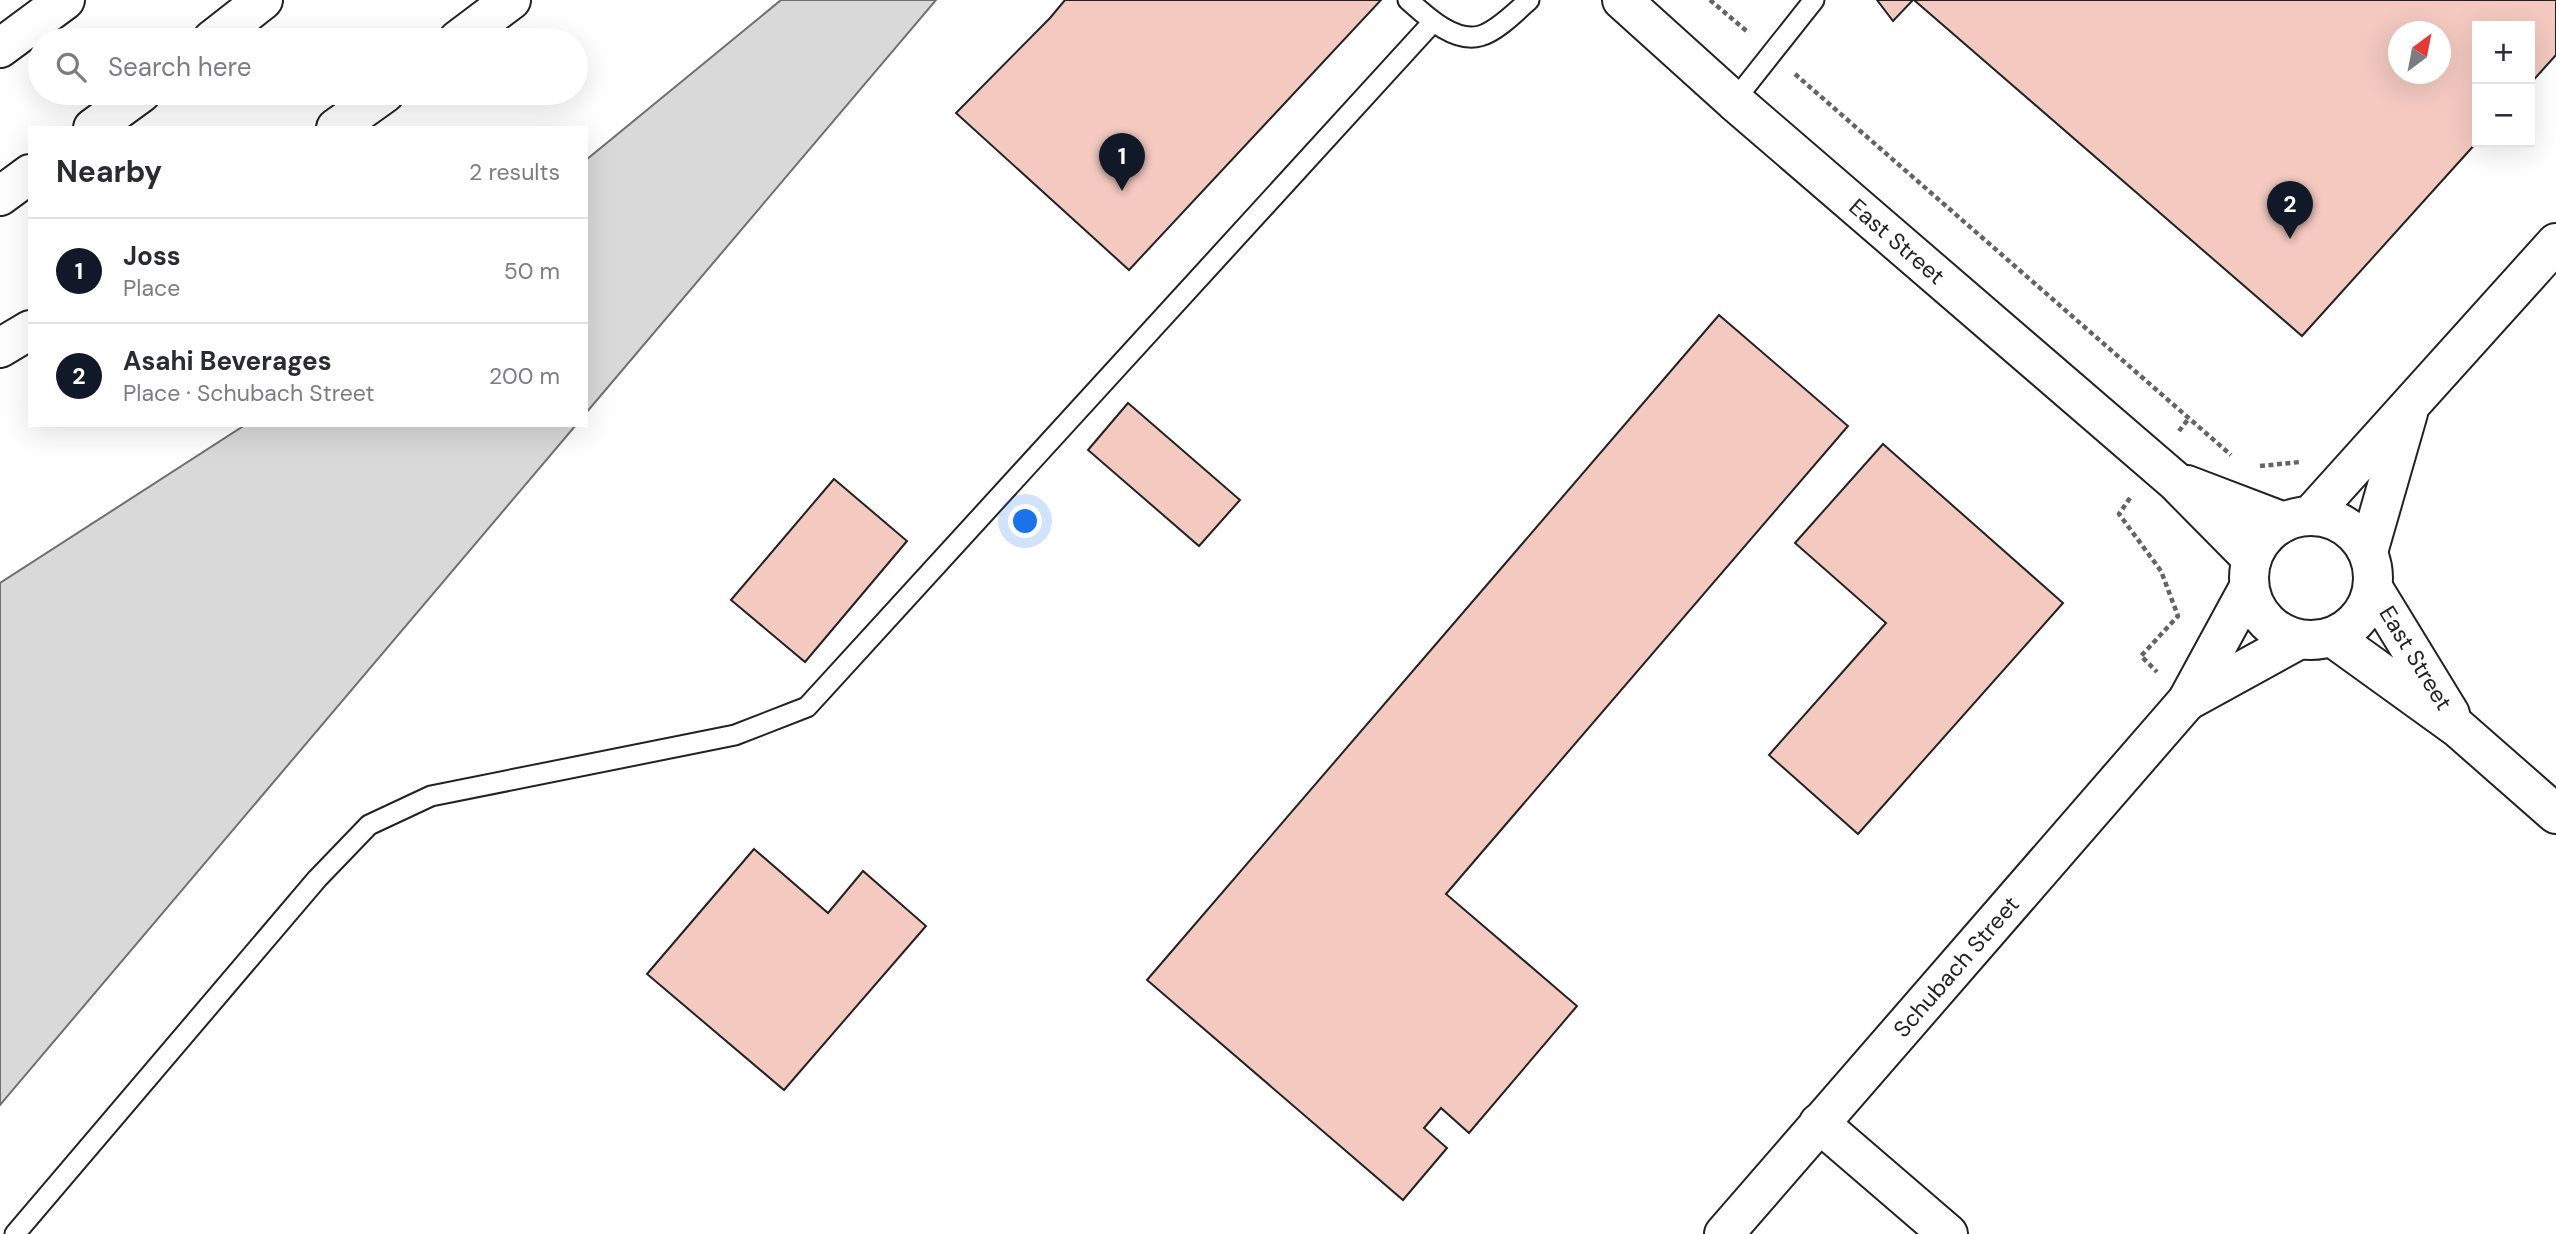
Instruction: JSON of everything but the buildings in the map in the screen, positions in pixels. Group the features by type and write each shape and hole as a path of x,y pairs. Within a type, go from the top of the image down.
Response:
{"main road":[{"path":"0,48 65,0"},
{"path":"227,28 263,0"},
{"path":"474,28 511,0"},
{"name":"East Street","path":"1622,0 1734,101 2165,472 2250,573"},
{"path":"96,126 125,105"},
{"path":"339,126 368,105"},
{"path":"0,196 28,175"},
{"path":"2410,404 2370,570 2368,605 2360,618 2347,629 2315,638 2280,633 2265,621 2255,606 2250,573 2264,537 2297,519 2410,404 2556,243"},
{"path":"0,348 28,331"},
{"name":"East Street","path":"2165,472 2297,519"},
{"path":"2297,519 2333,520 2353,532 2370,570"},
{"name":"East Street","path":"2370,570 2458,728"},
{"name":"Schubach Street","path":"1724,1234 2187,701 2250,573"},
{"name":"East Street","path":"2315,638 2458,728 2556,814"},
{"name":"Schubach Street","path":"2187,701 2315,638"},
{"path":"1819,1123 1948,1234"}],"lane":[{"path":"1408,0 1433,22 1462,36 1480,36 1510,17 1529,0"},
{"path":"1734,101 1814,0"},
{"path":"15,1234 317,879 369,825 431,796 736,735 807,707 1433,22"}],"path":[{"path":"1710,0 2236,460"},
{"path":"2187,701 2141,656 2178,616 2161,570 2119,514 2165,472 2189,418"},
{"path":"2260,466 2301,462"}],"shaded area":[{"path":"781,0 936,0 588,411 588,158"},
{"path":"242,427 574,427 0,1105 0,583"}],"place":[{"name":"Joss","path":"1122,191"},
{"name":"Asahi Beverages","path":"2290,239"}]}
